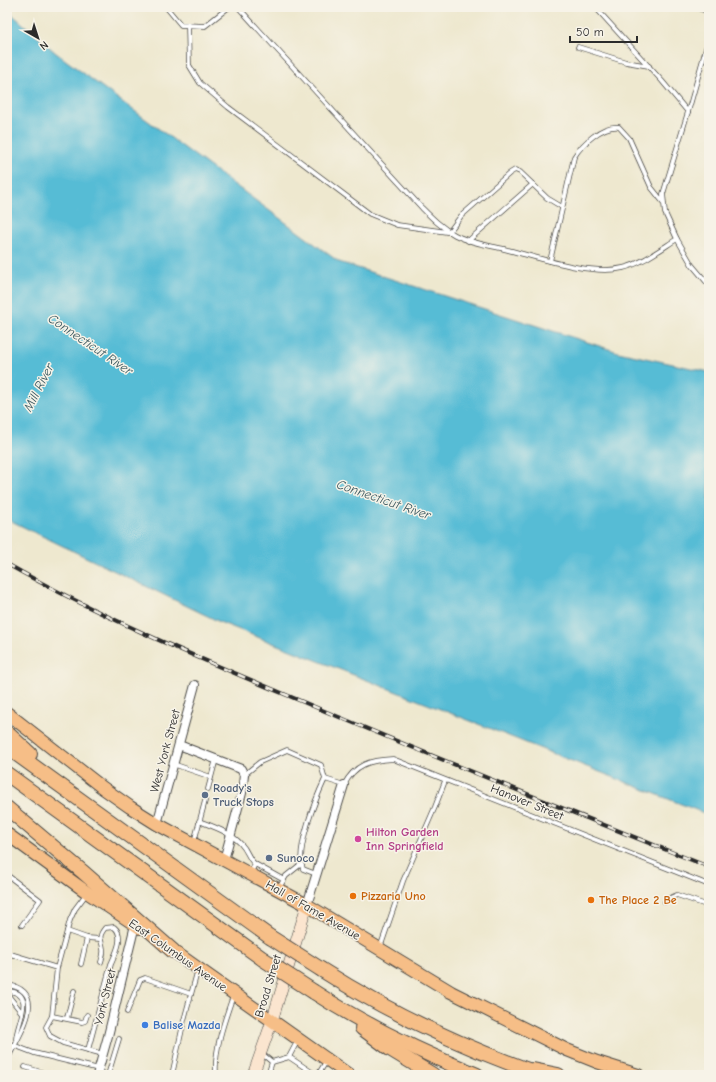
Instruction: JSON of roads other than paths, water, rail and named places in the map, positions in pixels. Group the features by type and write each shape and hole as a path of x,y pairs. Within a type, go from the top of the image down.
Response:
{"highway":[{"path":"7,733 78,797"},
{"path":"7,747 270,937 361,994 422,1026 473,1049 542,1075"},
{"path":"7,774 263,958 319,995 390,1049 433,1075"},
{"path":"7,808 173,951"},
{"path":"319,995 392,1036 436,1058 477,1075"},
{"path":"518,1067 558,1075"}],"main road":[{"name":"Hall of Fame Avenue","path":"7,713 102,788 157,824 224,860 253,869 281,885 307,905 444,988 553,1044 597,1062 638,1075"},
{"name":"East Columbus Avenue","path":"7,834 88,893 327,1060 344,1074"},
{"name":"Broad Street","path":"253,1075 272,1021 307,905"}],"street":[{"name":"West York Street","path":"157,824 195,685"},
{"path":"179,745 241,769 244,775 242,793 224,860"},
{"path":"307,905 344,785"},
{"name":"York Street","path":"98,1072 135,925"}],"lane":[{"path":"166,7 181,25 205,26 229,7"},
{"path":"238,7 427,212 449,232"},
{"path":"594,7 649,66 688,112"},
{"path":"695,7 709,12"},
{"path":"188,25 189,65 200,83 228,107 370,214 397,225 449,232 468,240 550,261 596,269 619,269 628,266 638,262 677,239"},
{"path":"709,38 664,188 663,202 668,219 677,239 692,266 709,285"},
{"path":"578,47 626,62 649,66"},
{"path":"550,261 569,181 571,165 576,154 584,144 602,130 615,127 622,129 629,138 651,187 663,202"},
{"path":"449,232 461,216 515,170 520,172 548,198 562,207"},
{"path":"468,240 533,184"},
{"path":"244,775 260,762 287,750 320,765 325,779 314,802 300,862 303,869 316,874"},
{"path":"208,789 216,759"},
{"name":"Hanover Street","path":"344,785 349,775 359,767 379,759 393,759 445,781 708,884"},
{"path":"174,764 211,777"},
{"path":"325,779 344,785"},
{"path":"379,948 403,881 445,781"},
{"path":"193,844 205,801"},
{"path":"200,821 231,835 241,844 248,853 253,869"},
{"path":"281,885 286,876 301,864"},
{"path":"7,875 40,900 22,925"},
{"path":"88,893 75,909 70,920 58,968 52,1016 46,1027 50,1036 62,1043 103,1054"},
{"path":"665,902 677,895 709,906"},
{"path":"88,1050 111,964 120,939 119,934 114,927 109,926 101,933 100,939 104,951 101,962"},
{"path":"67,931 87,938 100,939"},
{"path":"81,964 87,938"},
{"path":"7,953 58,968"},
{"path":"172,1075 184,1020 198,969"},
{"path":"127,1012 140,980 145,978 191,994"},
{"path":"7,985 15,986 26,994 30,1005 22,1030 7,1060"},
{"path":"67,1018 74,991"},
{"path":"7,992 16,993 22,998 24,1004 15,1043"},
{"path":"7,992 22,1013"},
{"path":"219,1075 216,1074 216,1066 222,1029 233,994"},
{"path":"52,1016 82,1022 86,1021 88,1015"},
{"path":"108,1075 119,1039"},
{"path":"272,1062 289,1057 298,1040"},
{"path":"15,1043 34,1053 98,1072"},
{"path":"261,1053 272,1062"},
{"path":"289,1057 317,1075 327,1060"},
{"path":"268,1075 272,1062"},
{"path":"25,1067 51,1075"}],"water":[{"path":"7,10 56,53 339,262 618,352 709,372 709,815 222,623 7,519"}],"railway":[{"path":"7,564 110,618 217,666 446,761 709,867"}],"place":[{"name":"Roady's Truck Stops","path":"205,795"},
{"name":"Hilton Garden Inn Springfield","path":"358,839"},
{"name":"Sunoco","path":"269,858"},
{"name":"Pizzaria Uno","path":"353,896"},
{"name":"The Place 2 Be","path":"591,900"},
{"name":"Balise Mazda","path":"145,1025"}],"water label":[{"name":"Connecticut River","path":"91,344"},
{"name":"Mill River","path":"38,387"},
{"name":"Connecticut River","path":"384,499"}]}
